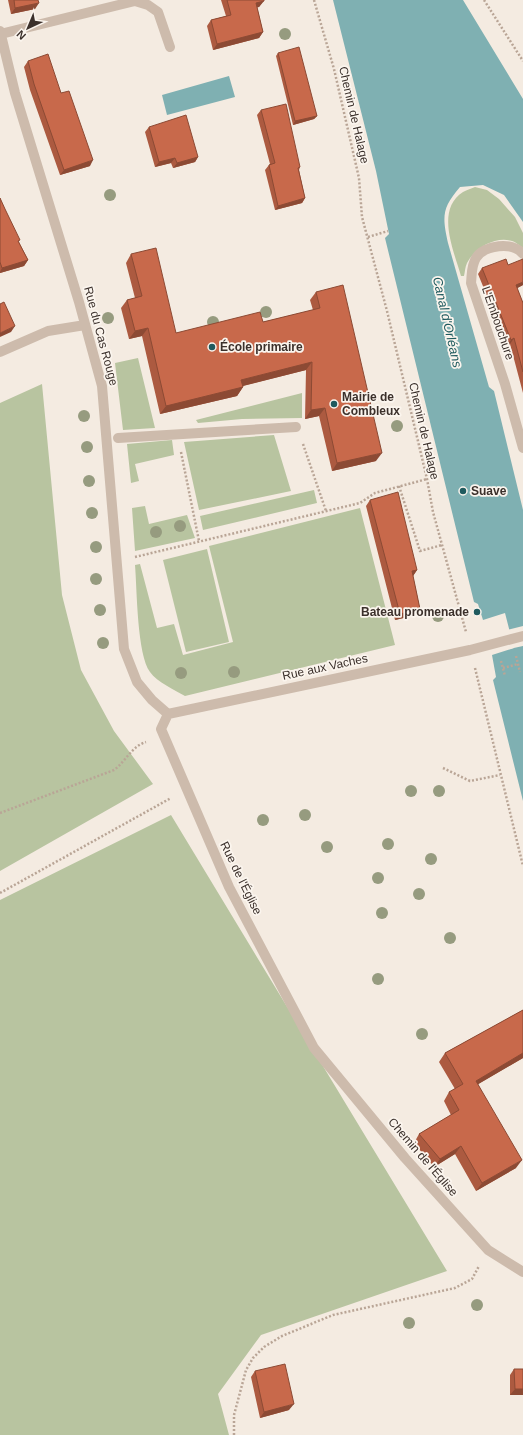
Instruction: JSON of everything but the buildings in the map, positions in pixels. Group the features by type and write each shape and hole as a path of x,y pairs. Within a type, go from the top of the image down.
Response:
{"street":[{"path":"0,33 135,1 148,5 158,12 170,47"},
{"name":"Rue du Cas Rouge","path":"0,33 15,93 77,294 84,325 102,386 124,649 137,682 152,700 168,714"},
{"name":"L'Embouchure","path":"523,254 520,250 502,245 483,251 476,258 472,268 471,283 505,384 523,448"},
{"path":"0,352 48,331 84,325"},
{"path":"118,438 296,426"},
{"name":"Rue aux Vaches","path":"168,714 470,650 523,636"},
{"path":"164,736 161,729 168,714"},
{"name":"Rue de l'Église","path":"164,736 229,887 314,1048"},
{"name":"Chemin de l'Église","path":"314,1048 405,1158 488,1250 523,1272"}],"path":[{"name":"Chemin de Halage","path":"314,0 334,69 359,178 362,217 387,311 427,479 433,512 470,650 523,866"},
{"path":"484,0 523,61"},
{"path":"368,236 388,231"},
{"path":"296,426 326,511"},
{"path":"177,434 199,541"},
{"path":"117,561 360,503 375,493 427,479"},
{"path":"399,486 420,551 442,545"},
{"path":"515,653 520,672"},
{"path":"500,657 505,676"},
{"path":"503,668 518,664"},
{"path":"0,813 114,770 122,764 137,746 164,736"},
{"path":"442,768 470,782 500,775"},
{"path":"0,893 187,790"},
{"path":"234,1435 234,1415 246,1370 253,1358 264,1347 282,1336 333,1315 455,1288 472,1279 488,1250"}],"green space":[{"path":"475,187 487,190 499,199 515,217 523,233 523,248 516,243 506,240 499,240 486,244 471,258 466,265 464,276 461,276 451,243 448,220 450,209 455,200 463,192"},
{"path":"138,358 155,428 123,430 115,363"},
{"path":"42,384 62,595 81,670 114,731 153,784 0,871 0,403"},
{"path":"302,393 302,418 242,419 198,423 196,420"},
{"path":"274,435 291,491 199,510 184,442"},
{"path":"172,440 174,455 135,464 139,481 131,483 127,444"},
{"path":"314,490 317,503 203,530 200,516"},
{"path":"145,506 149,524 187,515 195,538 135,551 132,508"},
{"path":"360,508 395,645 185,696 153,676 146,664 142,651 137,605 135,565 140,564 157,628 174,624 183,655 233,642 209,546"},
{"path":"207,549 229,642 186,652 163,560"},
{"path":"171,815 447,1271 261,1335 218,1394 229,1435 0,1435 0,900"}],"water":[{"name":"Canal d'Orléans","path":"333,0 463,0 523,99 523,222 504,195 483,185 460,187 454,194 447,207 444,219 448,243 489,387 494,391 523,510 523,801 493,680 496,677 492,655 514,648 505,613 483,620 478,604 474,602 385,238 389,234 376,171"},
{"path":"229,76 235,97 167,115 162,95"}],"pier":[{"path":"523,626 523,646 491,653 512,647 507,630"}],"place":[{"name":"École primaire","path":"212,347"},
{"name":"Mairie de Combleux","path":"334,404"},
{"name":"Suave","path":"463,491"},
{"name":"Bateau promenade","path":"477,612"}]}
